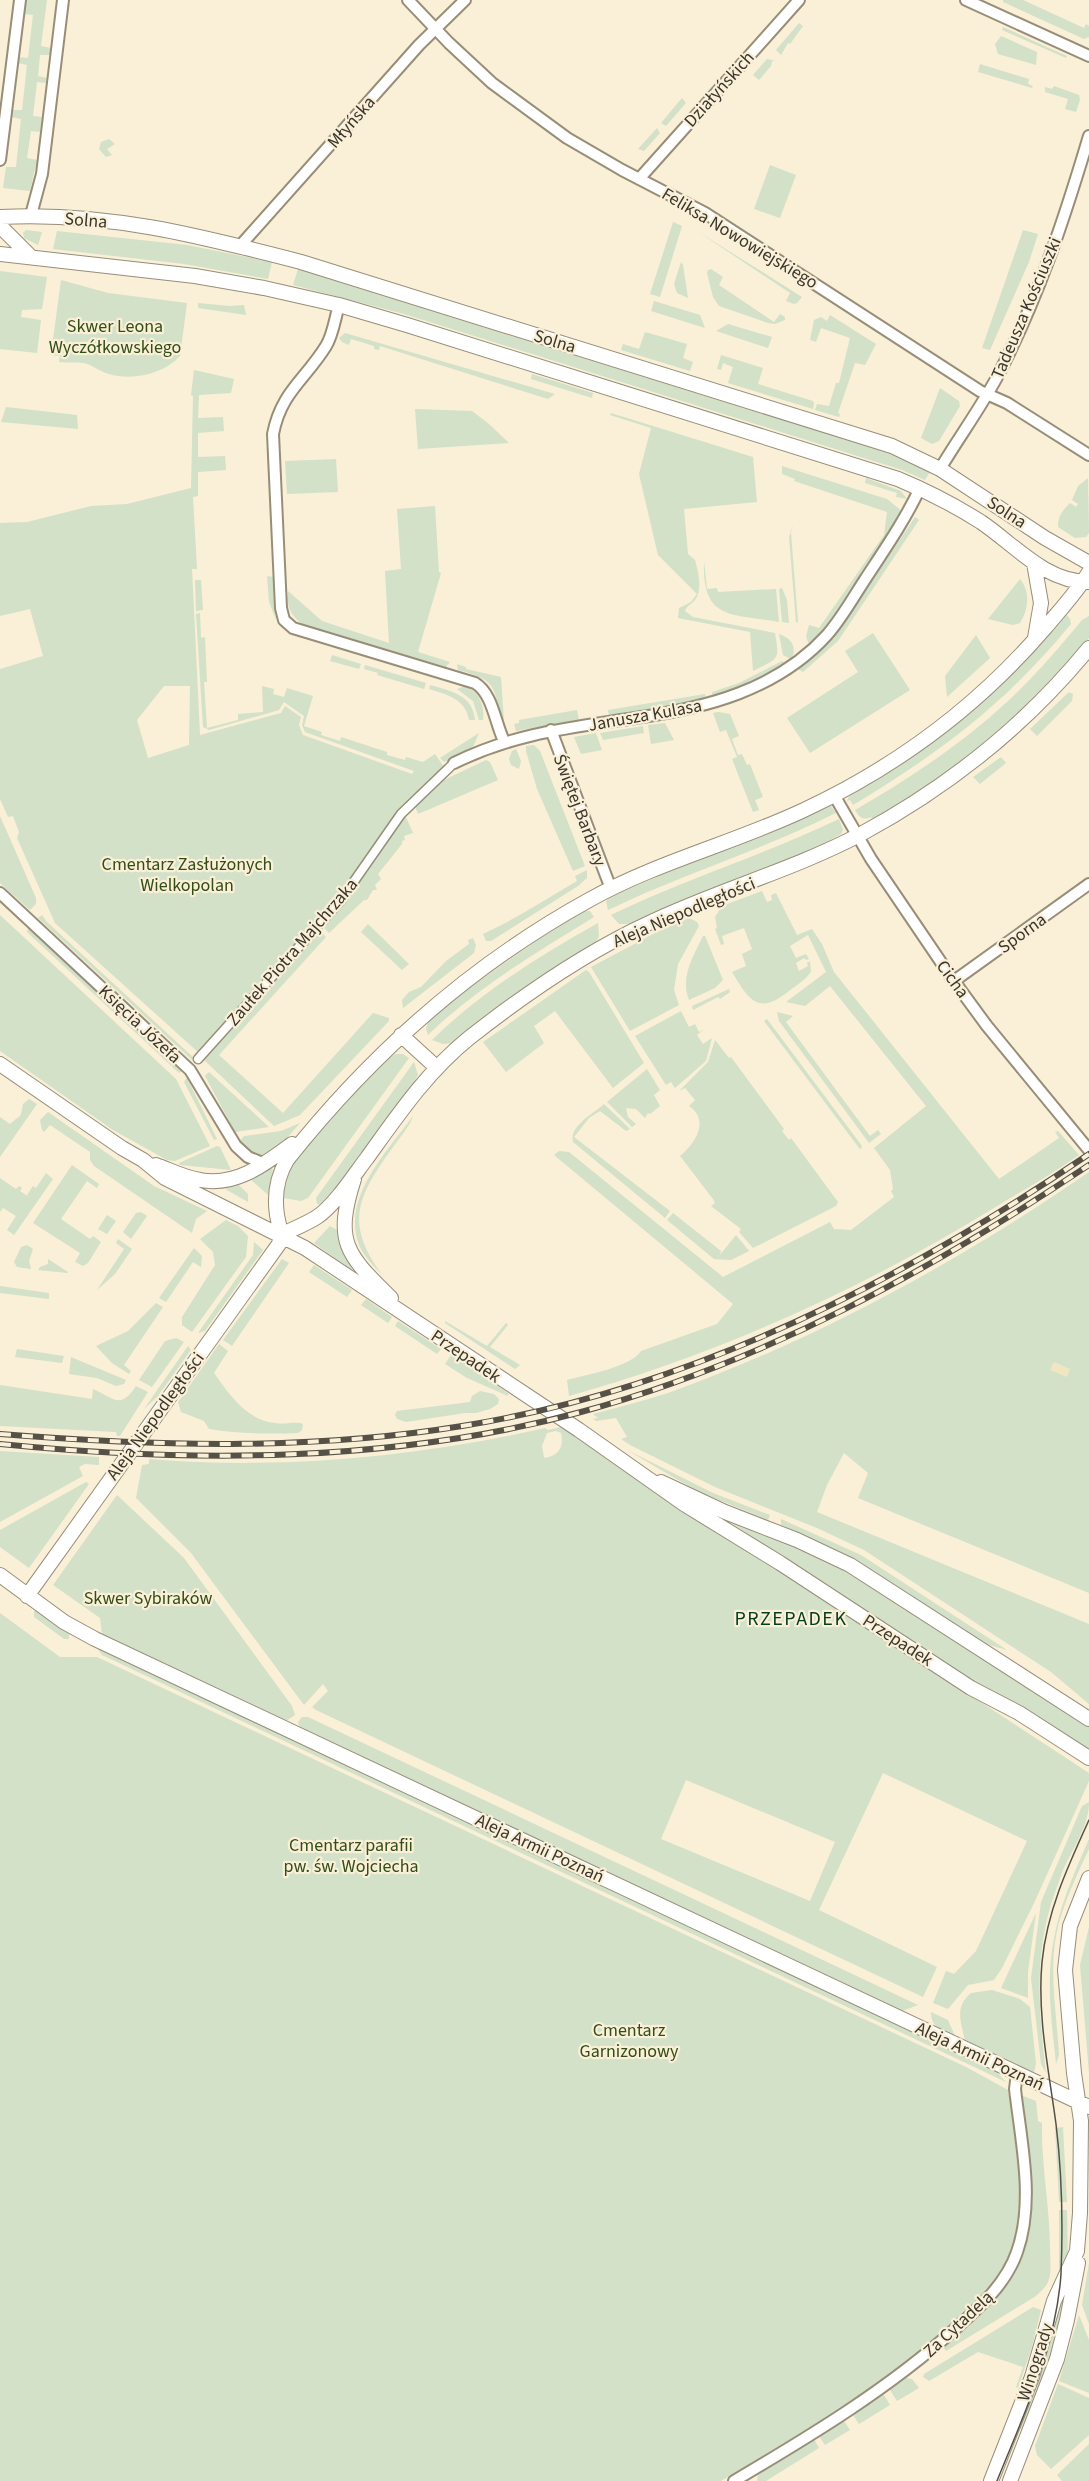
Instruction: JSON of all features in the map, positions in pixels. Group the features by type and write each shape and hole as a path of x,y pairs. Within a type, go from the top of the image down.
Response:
{"street":[{"path":"0,160 20,0"},
{"path":"31,257 1,226 31,215 42,174 63,0"},
{"name":"Feliksa Nowowiejskiego","path":"408,0 449,43 510,98 567,138 705,213 987,395 1007,403 1089,455"},
{"name":"Młyńska","path":"240,246 419,45 465,0"},
{"name":"Działyńskich","path":"639,179 799,0"},
{"path":"966,0 1089,56"},
{"name":"Tadeusza Kościuszki","path":"940,469 987,395 1013,345 1046,269 1089,136"},
{"name":"Solna","path":"31,215 157,227 301,262 891,446 940,469 1045,538 1086,559"},
{"name":"Solna","path":"0,254 195,276 264,288 339,306 864,467 920,488 986,526 1034,563 1059,576 1087,579"},
{"path":"339,306 328,344 285,399 277,413 273,434 281,608 284,620 293,628 475,683 485,692 496,726 504,741"},
{"name":"Janusza Kulasa","path":"454,762 504,741 551,730 701,707 755,687 804,656 830,632 898,529 920,488"},
{"path":"1034,563 1041,603 1034,641"},
{"path":"281,1235 275,1201 281,1170 311,1131 401,1035 450,993 513,947 611,889 644,873 794,814 834,795 883,766 940,728 992,684 1034,641 1087,579"},
{"name":"Aleja Niepodległości","path":"27,1596 273,1252 281,1235 318,1216 357,1172 436,1067 509,1008 563,970 611,942 650,922 819,855 857,836 948,780 1037,706 1089,648"},
{"name":"Świętej Barbary","path":"551,730 611,889"},
{"name":"Zaułek Piotra Majchrzaka","path":"198,1059 341,900 401,814 454,762"},
{"name":"Cicha","path":"834,795 857,836 954,981 1089,1150"},
{"name":"Sporna","path":"954,981 1089,884"},
{"name":"Księcia Józefa","path":"0,893 190,1070 236,1146 248,1157 265,1164"},
{"path":"401,1035 436,1067"},
{"path":"0,1064 122,1148 143,1160 199,1180 214,1182 241,1177 265,1164 311,1131"},
{"name":"Przepadek","path":"143,1160 165,1178 305,1248 684,1504 780,1563 971,1688 1024,1716 1089,1758"},
{"path":"357,1172 344,1214 346,1244 358,1264 415,1322"},
{"name":"Przepadek","path":"650,1479 669,1484 725,1512 844,1562 1089,1719"},
{"name":"Aleja Armii Poznań","path":"0,1575 64,1622 95,1639 1084,2105"},
{"name":"Winogrady","path":"1010,2481 1060,2347 1079,2259 1081,2121 1084,2105 1065,1962 1072,1920 1089,1878"},
{"name":"Za Cytadelą","path":"734,2481 751,2477 875,2394 926,2355 980,2307 1003,2281 1017,2253 1026,2205 1015,2090 1017,2073"},
{"name":"Winogrady","path":"992,2481 1035,2370 1054,2301 1074,2259 1078,2243"}],"green space":[{"path":"25,0 47,0 41,46 51,48 50,55 40,55 38,76 47,78 46,83 37,82 33,116 42,117 40,132 31,131 27,158 37,160 30,191 3,188 6,167 16,167 21,119 11,117 12,110 22,110 27,65 18,63 18,57 28,58 33,15 24,14"},
{"path":"1003,0 1023,0 1084,28 1086,24 1089,26 1089,37 1084,39 1003,2"},
{"path":"799,23 803,26 781,55 776,50"},
{"path":"1003,27 1067,56 1066,58 1002,30"},
{"path":"1001,36 1037,52 1036,65 998,54 995,44"},
{"path":"767,59 776,61 772,61 771,66 759,80 753,75"},
{"path":"980,64 1029,79 1028,84 1033,86 1032,88 978,72"},
{"path":"1054,86 1079,95 1080,100 1076,112 1065,109 1068,99 1045,92 1045,87 1052,89"},
{"path":"682,98 686,103 666,126 661,123"},
{"path":"657,128 660,133 644,151 638,149"},
{"path":"109,139 115,144 107,149 112,155 106,157 99,149 101,142"},
{"path":"770,165 796,175 780,218 754,209"},
{"path":"673,222 682,226 660,297 650,294"},
{"path":"26,230 42,232 38,245 24,238 23,233"},
{"path":"1023,230 1038,234 1029,262 990,350 982,348"},
{"path":"57,231 187,245 272,262 268,279 184,264 53,249"},
{"path":"697,231 802,297 794,304 786,301 790,293"},
{"path":"681,262 688,298 677,293 674,284"},
{"path":"298,269 895,455 930,472 925,480 902,470 404,314 293,285"},
{"path":"711,269 723,277 719,285 774,322 780,314 785,317 785,320 775,324 768,323 719,306 713,297 707,273"},
{"path":"0,271 47,277 42,309 22,310 21,317 41,320 37,353 0,349"},
{"name":"Skwer Leona Wyczółkowskiego","path":"61,280 108,293 187,303 180,356 157,371 128,377 106,373 86,364 59,362 60,356 51,355"},
{"path":"654,301 700,315 705,328 651,311"},
{"path":"198,303 244,305 246,315 198,308"},
{"path":"830,315 876,344 865,365 855,363 838,413 839,417 815,410 817,404 829,406 836,383 839,383 850,338 821,328 816,342 810,340 814,320 821,317 827,321"},
{"path":"728,324 772,337 768,348 716,331"},
{"path":"645,332 687,344 683,358 693,362 690,371 621,350 623,344 639,349"},
{"path":"345,333 555,394 548,399 380,346 379,350 374,349 374,346 351,339 349,345 339,338"},
{"path":"721,355 763,368 758,384 813,401 813,409 728,383 733,367 723,363 721,370 717,369"},
{"name":"Cmentarz Zasłużonych Wielkopolan","path":"194,370 234,379 231,393 199,395 198,418 223,417 224,431 198,433 198,457 225,456 226,470 198,472 198,496 193,497 197,569 192,569 200,735 281,713 285,706 301,717 299,725 303,735 412,774 414,771 305,732 302,725 304,716 284,702 279,710 209,730 203,727 196,614 200,613 201,638 205,637 207,682 204,682 207,728 238,720 238,714 263,712 262,686 274,689 273,694 284,697 287,688 313,696 304,726 322,732 321,735 340,741 341,737 405,760 406,757 423,762 435,754 444,767 409,799 338,898 199,1053 55,923 17,838 19,832 13,816 8,817 0,799 0,669 43,656 30,609 0,616 0,523 27,522 91,506 127,504 191,488 193,396 191,395","holes":["164,686 190,686 189,745 148,758 137,720"]},
{"path":"532,374 593,393 592,398 531,379"},
{"path":"940,388 959,401 960,406 939,441 932,444 921,438"},
{"path":"6,407 77,415 78,429 1,422"},
{"path":"415,409 472,411 509,443 418,449"},
{"path":"611,413 753,457 757,502 684,509 688,554 695,560 699,586 699,591 694,602 685,611 693,617 775,633 777,654 772,661 753,671 750,632 678,618 679,608 691,602 697,594 658,555 639,474 651,428 610,415"},
{"path":"336,459 338,492 287,494 285,461"},
{"path":"782,466 887,499 903,512 834,619 809,645 806,636 809,625 819,628 884,535 887,512 794,481 795,479 782,474"},
{"path":"866,478 901,491 907,499 896,497 897,493 865,483"},
{"path":"1088,478 1089,533 1086,537 1075,538 1058,527 1059,520 1070,503 1076,507 1078,504 1072,500 1078,486"},
{"path":"435,506 439,572 441,573 418,652 450,662 446,667 308,627 294,617 289,608 288,591 322,621 389,643 385,571 401,569 397,509"},
{"path":"915,517 919,520 838,641 803,672 798,669 834,638"},
{"path":"793,525 791,533 798,622 796,623 789,537"},
{"path":"704,561 707,589 717,588 718,592 776,589 779,622 734,615 714,604 708,595 705,580"},
{"path":"267,576 273,577 275,582 277,622 269,602"},
{"path":"1020,579 1026,590 1027,601 1020,623 1013,625 988,619"},
{"path":"195,580 201,580 203,610 196,611"},
{"path":"782,588 787,600 789,623 782,622 779,589"},
{"path":"1066,614 1071,624 1046,653 970,725 915,766 853,805 850,800 847,801 849,796 888,772 963,719 1024,662"},
{"path":"1089,616 1089,638 1066,666 1016,716 962,761 904,801 873,820 871,817 861,818 858,815 855,810 935,760 990,717 1037,672 1082,620"},
{"path":"873,633 910,690 810,753 787,718 858,672 845,651"},
{"path":"779,634 792,644 794,651 791,659 783,655"},
{"path":"976,635 990,658 947,697 945,676"},
{"path":"332,655 361,664 359,669 330,661"},
{"path":"782,661 786,664 769,674 713,697 712,692 739,683"},
{"path":"457,664 466,669 501,677 504,723 502,724 492,686 480,677 458,670"},
{"path":"365,665 426,683 424,689 377,675 378,673 364,669"},
{"path":"430,685 460,695 470,705 475,720 469,720 460,702 448,695 429,689"},
{"path":"465,686 480,700 483,720 479,720 473,701 457,689"},
{"path":"1069,692 1073,694 1072,701 1037,736 1030,729"},
{"path":"705,694 706,699 609,716 608,710"},
{"path":"577,710 579,720 516,731 514,724 519,723 519,720"},
{"path":"713,713 730,714 739,736 732,739 738,755 742,754 747,765 750,764 763,797 755,800 759,810 753,812 732,759 737,757 726,730 720,732"},
{"path":"665,723 674,740 651,744 648,725"},
{"path":"643,726 644,733 603,740 600,733"},
{"path":"479,733 473,747 444,762 440,758"},
{"path":"596,733 602,750 581,754 574,737"},
{"path":"534,745 540,751 585,866 573,871 537,789 526,751 526,746"},
{"path":"516,749 521,761 519,769 511,765 509,759 512,751"},
{"path":"1001,757 1006,763 980,784 973,777"},
{"path":"486,760 490,762 498,780 418,814 414,804 444,780"},
{"path":"831,806 836,813 780,839 608,910 606,901 610,897"},
{"path":"405,815 413,833 404,836 405,840 378,874 381,879 375,885 377,890 373,890 367,900 364,900 329,933 323,927 367,873"},
{"path":"0,816 36,898 36,904 30,910 0,883"},
{"path":"839,819 843,830 841,834 817,848 629,924 619,924 611,915 667,890"},
{"path":"587,870 587,878 578,886 491,941 486,941 483,934 577,881 575,876"},
{"path":"762,891 767,902 772,900 771,895 776,893 797,935 812,929 822,944 834,972 999,1179 1059,1138 1055,1132 1058,1131 1079,1155 944,1238 841,1292 735,1339 625,1379 569,1396 567,1380 618,1366 636,1357 641,1351 717,1324 733,1304 554,1155 559,1151 569,1152 723,1277 830,1222 834,1229 851,1230 894,1197 891,1191 893,1189 890,1170 874,1148 926,1106 830,986 805,1006 786,1002 826,972 808,935 790,946 796,958 806,954 809,959 804,958 796,963 799,971 808,966 807,963 810,961 811,972 804,980 769,1003 755,1001 749,997 732,972 746,966 742,954 752,949 744,928 722,936 724,944 721,945 715,929 717,928 715,917 722,906"},
{"path":"584,911 590,911 594,917 487,986 428,1035 426,1029 428,1021 458,996 540,938"},
{"path":"0,915 176,1079 210,1146 175,1161 167,1160 113,1130 0,1051"},
{"path":"42,915 194,1058 192,1060 38,918"},
{"path":"689,918 697,922 699,926 678,964 674,990 679,1005 630,1031 591,967"},
{"path":"598,923 599,937 594,944 497,1007 452,1043 443,1044 432,1040 450,1023 511,976"},
{"path":"368,924 409,964 402,970 361,932"},
{"path":"28,928 182,1071 179,1073 27,932"},
{"path":"319,930 326,937 219,1055 283,1113 373,1013 389,1018 389,1021 300,1115 274,1126 203,1059"},
{"path":"703,936 705,936 723,980 715,988 689,1000 687,975"},
{"path":"473,938 476,945 474,953 403,1008 402,1000 409,992 421,987 446,961 469,944 468,940"},
{"path":"586,970 644,1063 613,1088 555,1011 534,1026 544,1043 506,1072 483,1042"},
{"path":"729,989 730,992 720,999 718,997 693,1010 692,1006"},
{"path":"681,1011 689,1027 695,1024 699,1032 704,1029 697,1035 703,1044 712,1038 706,1061 675,1088 671,1082 666,1085 635,1036"},
{"path":"777,1012 793,1016 786,1022 870,1136 878,1130 881,1134 869,1143 779,1021"},
{"path":"767,1019 862,1146 861,1149 764,1021"},
{"path":"715,1040 729,1058 731,1057 784,1129 782,1131 789,1140 791,1138 838,1202 836,1206 753,1248 739,1232 741,1229 711,1206 715,1203 713,1199 680,1156 691,1145 700,1125 699,1118 689,1106 695,1100 685,1088 679,1091 708,1062"},
{"path":"396,1054 403,1054 409,1058 308,1198 301,1201 283,1198 288,1174 299,1157 374,1072"},
{"path":"414,1062 418,1075 414,1082 324,1205 317,1204 316,1198"},
{"path":"647,1069 660,1090 654,1095 660,1106 650,1114 648,1113 645,1118 636,1109 626,1108 628,1117 636,1124 632,1127 607,1102"},
{"path":"209,1072 269,1127 235,1132 205,1076"},
{"path":"187,1078 217,1139 214,1140 184,1082"},
{"path":"29,1099 37,1104 0,1157 0,1117 10,1124 20,1116 23,1104"},
{"path":"604,1104 630,1129 626,1131 600,1111 589,1118 574,1137 670,1211 665,1218 573,1142 573,1136 578,1126"},
{"path":"48,1112 154,1186 207,1211 196,1219 192,1233 94,1166 90,1160 90,1152 50,1125 44,1132 40,1120"},
{"path":"413,1116 371,1180 360,1210 359,1225 363,1240 383,1276 367,1259 360,1247 355,1229 356,1211 369,1177"},
{"path":"300,1123 280,1146 264,1155 256,1155 248,1151 240,1141 244,1136 281,1131"},
{"path":"217,1146 220,1147 231,1170 180,1165 179,1163"},
{"path":"72,1165 99,1184 97,1188 87,1181 61,1219 90,1239 93,1236 101,1242 88,1263 83,1266 75,1262 80,1253 33,1223"},
{"path":"272,1168 273,1170 268,1195 250,1179"},
{"path":"1089,1172 1089,1593 858,1498 868,1473 844,1453 827,1485 817,1512 1089,1624 1089,1704 1051,1672 864,1550 817,1528 715,1487 630,1445 621,1439 627,1437 616,1418 596,1421 593,1419 598,1418 593,1414 668,1393 724,1372 833,1323 886,1296 989,1237"},
{"path":"46,1173 53,1179 14,1235 7,1230 16,1216 3,1208 0,1212 0,1178 16,1189 19,1186 22,1188 20,1191 29,1197 27,1195 33,1186 36,1188"},
{"path":"238,1184 248,1194 248,1202 225,1189"},
{"path":"141,1212 147,1216 131,1239 123,1232 136,1213"},
{"path":"673,1213 721,1251 720,1255 736,1235 749,1251 731,1260 714,1259 667,1220"},
{"path":"107,1215 116,1221 107,1234 98,1229"},
{"path":"226,1220 238,1226 248,1236 246,1257 192,1332 182,1325 182,1317 215,1265 213,1252 200,1239"},
{"path":"330,1226 339,1231 343,1252 353,1271 314,1243"},
{"path":"118,1239 132,1249 115,1274 97,1290 124,1249 116,1243"},
{"path":"254,1242 263,1250 205,1331 198,1333 253,1255"},
{"path":"27,1245 33,1249 29,1261 31,1269 17,1267 14,1262 21,1247"},
{"path":"194,1248 202,1256 201,1267 193,1262 166,1302 159,1298"},
{"path":"48,1259 68,1273 38,1270 48,1264"},
{"path":"282,1259 289,1263 232,1346 223,1340"},
{"path":"314,1265 352,1290 347,1297 309,1272"},
{"path":"0,1286 49,1293 49,1299 0,1293"},
{"path":"366,1299 392,1317 388,1323 361,1305"},
{"path":"156,1303 163,1307 124,1365 131,1371 129,1374 112,1363 96,1346 128,1331"},
{"path":"398,1321 441,1349 437,1354 395,1326"},
{"path":"445,1321 487,1346 506,1323 508,1325 490,1347 520,1365 515,1369"},
{"path":"176,1338 184,1342 152,1387 139,1380 165,1341"},
{"path":"219,1344 228,1351 214,1373 239,1405 255,1417 265,1421 303,1424 302,1430 298,1433 265,1433 209,1429 204,1421 181,1412 178,1402"},
{"path":"188,1346 191,1350 158,1396 144,1409"},
{"path":"17,1349 64,1356 62,1363 15,1357"},
{"path":"451,1355 508,1393 508,1396 467,1378 445,1364"},
{"path":"71,1357 126,1380 124,1384 116,1386 97,1378 69,1374"},
{"path":"0,1385 92,1399 93,1389 116,1400 125,1398 136,1386 148,1392 120,1436 117,1436 116,1432 0,1426"},
{"path":"480,1391 494,1394 499,1399 498,1404 476,1413 406,1422 397,1419 395,1415 397,1411 470,1402 472,1396"},
{"path":"561,1427 1089,1773 1089,1781 1035,1901 994,1980 968,1985 948,2009 933,2003 946,1971 954,1974 976,1951 1027,1841 883,1773 819,1910 937,1967 923,1997 316,1710 312,1707 328,1691 323,1684 304,1705 191,1553 136,1498 142,1465 149,1464 149,1459 249,1463 299,1462 448,1447 545,1428 548,1430","holes":["556,1431 561,1433 561,1447 557,1453 544,1458 542,1446 547,1433","686,1780 835,1842 810,1901 661,1839"]},
{"path":"627,1450 713,1493 770,1515 768,1520 697,1491"},
{"path":"0,1451 99,1457 99,1465 85,1464 79,1467 83,1476 0,1522"},
{"path":"86,1482 89,1484 29,1568 0,1547 0,1530"},
{"name":"Skwer Sybiraków","path":"117,1495 184,1558 292,1706 295,1715 286,1721 102,1634 100,1618 53,1585"},
{"path":"781,1519 861,1555 1007,1650 986,1644 855,1559 781,1525"},
{"path":"730,1522 794,1545 856,1575 1089,1727 1089,1750 1029,1710 977,1684"},
{"path":"34,1611 38,1611 69,1633 69,1639 64,1639 34,1617"},
{"path":"0,1613 60,1657 97,1657 966,2067 1008,2090 1009,2097 1021,2103 1021,2095 1036,2101 1038,2121 1042,2123 1050,2233 1050,2270 1047,2284 1036,2296 946,2351 944,2348 976,2318 922,2350 873,2388 721,2481 0,2481"},
{"path":"97,1648 995,2070 1006,2082 102,1655"},
{"path":"302,1717 308,1717 918,2005 902,2011 300,1728 298,1722"},
{"path":"1089,1802 1086,1820 1063,1870 1051,1904 1042,1946 1039,1988 1046,2073 1041,2064 1031,1978 1041,1902 1082,1806"},
{"path":"1089,1839 1089,1849 1066,1902 1056,1936 1053,1981 1059,2055 1056,2064 1050,1989 1053,1944 1063,1903"},
{"path":"1036,1913 1028,1972 1028,1998 1001,1988"},
{"path":"1089,1927 1089,2073 1080,1965"},
{"path":"992,1990 1020,1999 1030,2007 1036,2063 1034,2073 965,2041 960,2015 962,2004 971,1993"},
{"path":"931,2012 948,2020 955,2036 935,2025"},
{"path":"1063,2127 1067,2202 1059,2202 1055,2128"},
{"path":"1059,2210 1067,2210 1068,2260 1059,2278"},
{"path":"1089,2263 1089,2324 1082,2305"},
{"path":"1066,2290 1057,2342 1025,2430 1022,2430 1018,2427 1056,2307"},
{"path":"1033,2307 1041,2310 1032,2347 1018,2388 1016,2387 1023,2367 978,2352 929,2381 923,2377 924,2374"},
{"path":"1079,2315 1089,2340 1089,2393 1059,2381"},
{"path":"906,2378 912,2379 919,2388 897,2401 890,2390"},
{"path":"1058,2384 1089,2398 1089,2435 1051,2469 1037,2455 1035,2446"},
{"path":"884,2395 890,2405 859,2424 853,2415"},
{"path":"844,2421 850,2430 825,2445 819,2436"},
{"path":"814,2439 819,2448 766,2481 757,2481 758,2472"},
{"path":"1089,2444 1089,2481 1062,2481 1057,2475"}],"sand":[{"path":"1054,1362 1070,1369 1067,1377 1050,1370"}],"tram line":[{"path":"997,2481 1046,2354 1058,2301 1062,2255 1061,2180 1042,2023 1042,1962 1048,1925 1066,1872 1089,1820"}],"railway":[{"path":"0,1434 173,1443 289,1443 405,1434 462,1426 546,1409 629,1386 710,1358 790,1324 868,1287 944,1245 1089,1154"},
{"path":"0,1444 72,1450 219,1456 366,1450 510,1429 581,1412 716,1367 781,1340 845,1309 969,1241 1089,1165"}],"district":[{"name":"PRZEPADEK","path":"791,1618"}],"park label":[{"name":"Cmentarz parafii pw. św. Wojciecha","path":"351,1855"},
{"name":"Cmentarz Garnizonowy","path":"629,2040"}]}
